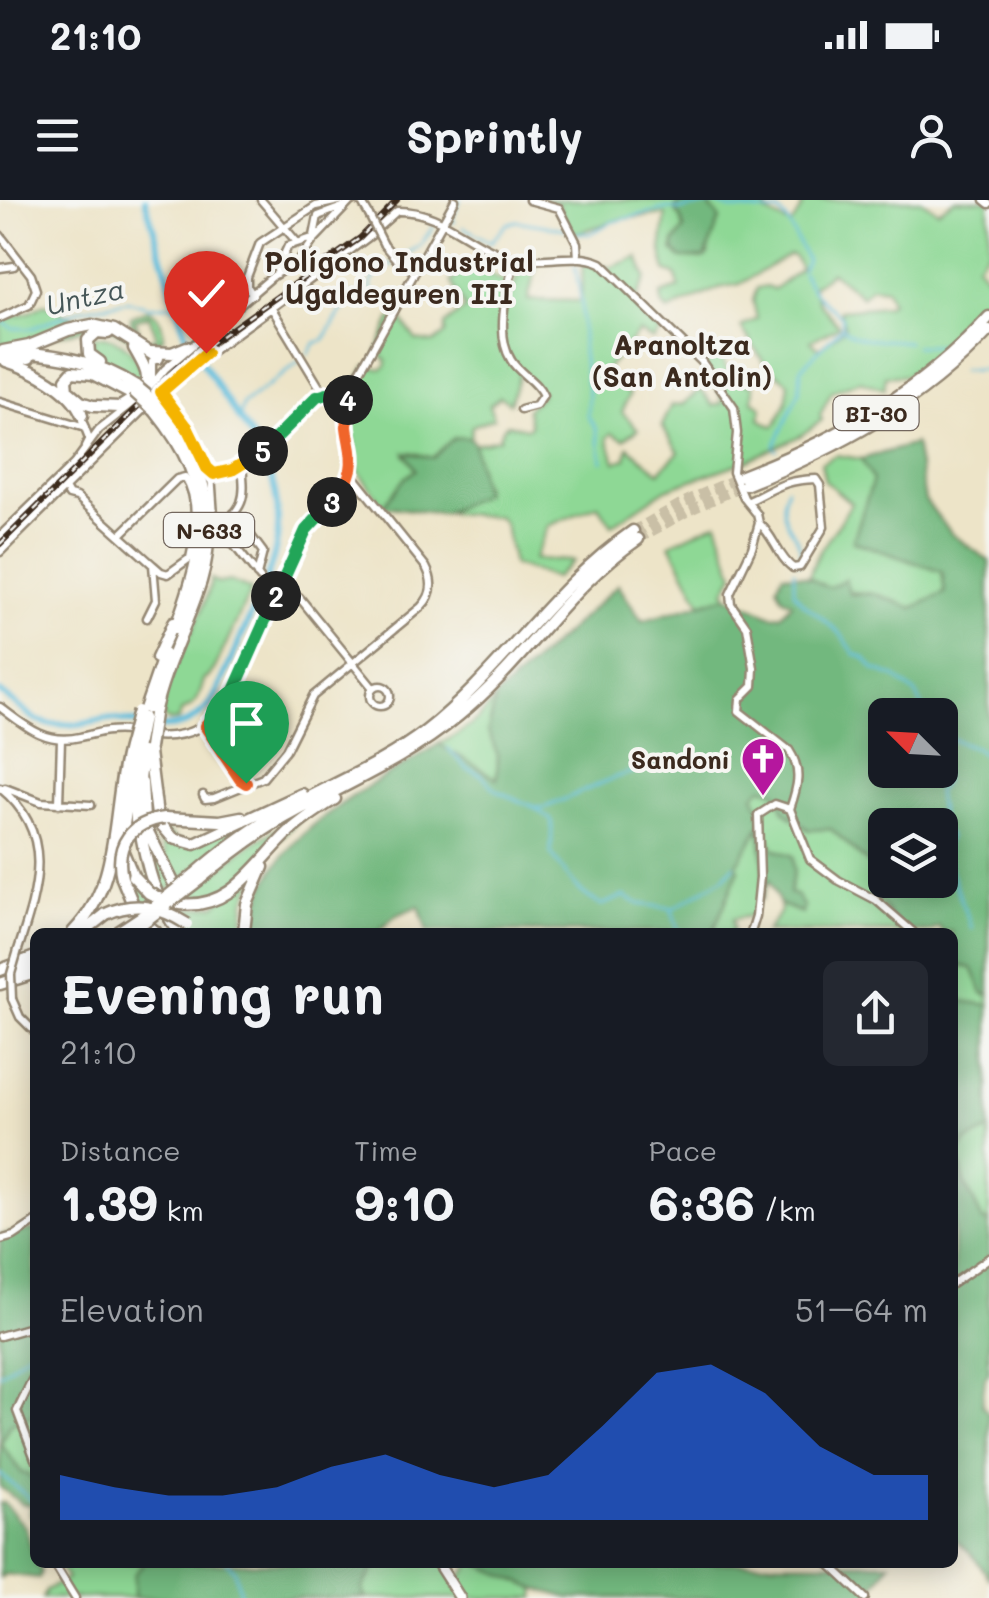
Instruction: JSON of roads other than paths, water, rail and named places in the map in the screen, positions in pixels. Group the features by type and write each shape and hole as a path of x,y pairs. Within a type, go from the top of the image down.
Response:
{"highway":[{"name":"BI-30","path":"989,317 934,370 875,414 743,480 817,455 880,422 940,377 989,330"},
{"path":"1,355 92,325 114,330 158,365"},
{"path":"117,374 89,354 88,340 93,334 105,332 139,349 164,354 191,346"},
{"path":"134,394 93,374 72,372 66,379 67,390 81,402 120,407 146,385 149,377 139,349"},
{"path":"1,355 64,393 78,406 82,416"},
{"name":"N-633","path":"1,355 66,356 117,374 134,394"},
{"name":"N-633","path":"1,355 72,364 108,376 157,409 194,458 209,519 204,570 146,713"},
{"name":"N-633","path":"146,713 151,672 185,600 200,548 200,506 182,448 157,409"},
{"path":"136,928 196,877 262,823 383,760 424,732 481,683 572,580 636,535 573,593 504,672 460,715 408,758 316,811 288,833 232,892 197,906 161,900 127,877 120,855 128,836 144,822 160,818 220,821 266,809"},
{"path":"122,836 146,713"},
{"path":"146,713 140,740 140,824 146,861 161,906 178,928"},
{"path":"123,928 266,829 387,766 460,715"},
{"path":"140,740 160,818 178,841 195,844 337,778 424,732"},
{"path":"140,740 140,824 172,882"},
{"path":"75,928 92,909 107,876 118,784 140,740"},
{"path":"245,928 252,888 288,833"},
{"path":"123,852 132,902"},
{"path":"88,928 106,914 148,906 171,914 179,928"},
{"path":"0,972 30,969"},
{"path":"0,985 30,970"}],"main road":[{"path":"441,1568 460,1598"}],"street":[{"path":"261,200 304,255"},
{"path":"0,707 26,728 61,739 110,730 140,740 181,735 205,726 231,697 306,530 352,475 346,419 348,399 454,200"},
{"path":"529,200 559,208 577,243 578,258"},
{"path":"273,276 286,249 314,236 318,216 349,202"},
{"path":"0,402 67,425 102,427 129,408 158,365 191,346 273,276 304,255 349,202"},
{"path":"253,294 246,283 257,247 316,206 349,202 367,208 384,244 397,260 415,272"},
{"path":"72,492 73,481 161,392 199,359 376,230 394,212 417,212 443,221 515,258 594,260 702,362 730,398 737,432 732,466 759,523 730,594 731,604 747,626 754,668 753,686 738,706 742,715 790,750 794,758 798,784 790,810 810,859 838,880 876,900 908,928"},
{"path":"282,227 288,259 296,262"},
{"path":"0,235 36,284 34,301 0,318"},
{"path":"10,248 14,266"},
{"path":"515,258 506,300 505,345 512,362 543,396 536,406 521,410"},
{"path":"0,268 14,266 31,275"},
{"path":"271,307 323,394 348,399"},
{"path":"67,425 77,423 85,410 115,410 148,384 158,365"},
{"path":"161,392 190,432 211,473 216,536 237,549 258,577 263,552 234,513"},
{"path":"211,473 221,474 242,466 323,394"},
{"path":"1,534 86,451 106,414 97,407"},
{"path":"29,507 86,447 89,439 82,416"},
{"path":"215,532 246,495 242,466"},
{"path":"202,794 206,799 263,778 280,758 314,696 421,607 431,587 426,566 352,475"},
{"path":"72,492 161,572 168,574 190,558 194,513 190,484 185,477 180,476 121,534"},
{"path":"747,502 778,484 810,479 820,484 824,527 804,562 794,568 785,562 773,536 759,523"},
{"path":"345,487 360,487"},
{"path":"0,552 46,506 72,492"},
{"path":"46,506 72,492"},
{"path":"147,618 156,600 153,565"},
{"path":"280,587 299,597 374,688"},
{"path":"205,726 240,784"},
{"path":"59,804 61,739"},
{"path":"0,787 34,801 90,805"},
{"path":"0,787 18,804 33,832 38,884 11,974 12,999 30,1027"},
{"path":"18,804 34,801"},
{"path":"753,928 760,877 757,820 770,806 790,810"},
{"path":"0,1240 30,1226"},
{"path":"958,1280 989,1258"},
{"path":"0,1336 30,1327"},
{"path":"30,1384 17,1411 30,1446"},
{"path":"56,1568 74,1598"},
{"path":"833,1568 865,1598"}],"waterway":[{"path":"145,200 187,340 266,459 278,508 276,549 270,568 210,705 183,724 150,726"},
{"path":"455,222 451,221 460,200"},
{"path":"577,233 589,234 612,222 668,208 680,210 714,204 779,212 807,260 802,270"},
{"path":"463,227 491,242 507,224 516,221 565,229"},
{"path":"401,257 420,246 433,227"},
{"path":"308,354 315,343 323,341 352,294 372,296 371,283 382,268 393,264"},
{"path":"575,266 582,306 588,416 597,429 602,461"},
{"path":"803,273 815,293 842,317 842,327 849,332 864,338 908,342"},
{"name":"Untza","path":"1,320 12,328 30,329 83,309 129,301 150,307 170,305 180,310"},
{"path":"774,446 799,393 801,368 842,327"},
{"path":"915,346 945,346"},
{"path":"240,418 243,405 299,362"},
{"path":"962,371 989,369"},
{"path":"787,487 784,513 800,548 798,563"},
{"path":"794,570 794,592 802,602 840,633 855,654 865,658 874,669 895,677 918,698"},
{"path":"0,692 36,720 48,724 78,725 108,719 138,723"},
{"path":"958,742 989,757"},
{"path":"448,748 466,768 482,775 497,791 534,807 552,821 551,854 584,894 602,905 624,896 639,904 671,908 678,928"},
{"path":"535,807 544,808 655,765"},
{"path":"940,788 942,827 949,837 947,855 972,929"},
{"path":"672,909 723,878 735,865"},
{"path":"0,1374 30,1351"},
{"path":"0,1474 30,1499"},
{"path":"232,1568 241,1598"}],"tunnel":[{"path":"633,531 742,476"},
{"path":"638,539 745,485"}],"railway":[{"path":"0,544 179,366 360,238 397,200"}],"place":[{"name":"Sandoni","path":"763,797"}],"district":[{"name":"Polígono Industrial Ugaldeguren III","path":"399,277"},
{"name":"Aranoltza (San Antolin)","path":"682,360"}]}
